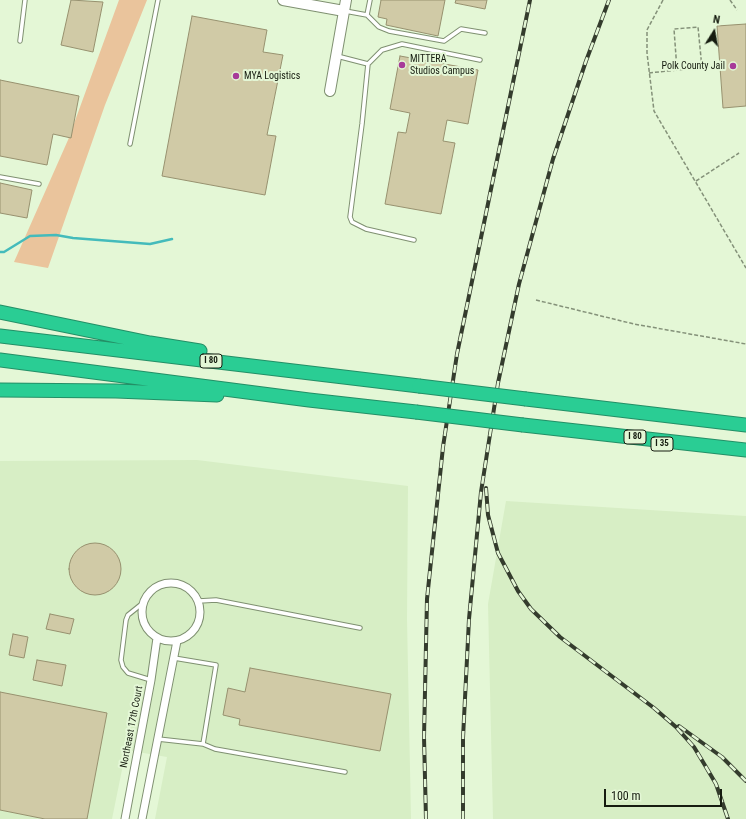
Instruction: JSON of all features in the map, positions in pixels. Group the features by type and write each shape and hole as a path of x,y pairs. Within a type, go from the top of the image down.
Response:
{"highway":[{"path":"0,312 150,343 382,381"},
{"name":"I 80","path":"0,336 746,425"},
{"name":"I 80","path":"0,360 309,400 746,450"},
{"path":"0,390 116,391 309,400"},
{"name":"I 35","path":"577,431 746,458"}],"street":[{"path":"283,0 344,11"},
{"path":"330,91 346,0"},
{"path":"170,582 179,583 188,587 199,601 200,618 197,626 192,633 177,641 166,641 157,638 149,632 144,623 142,613 143,603 153,588 170,582"},
{"name":"Northeast 17th Court","path":"124,819 151,680 157,638"},
{"path":"142,819 177,641"}],"lane":[{"path":"20,41 25,0"},
{"path":"130,144 158,0"},
{"path":"367,15 370,0"},
{"path":"344,11 367,15 379,27 389,31 444,41 461,29 485,33"},
{"path":"414,240 366,229 352,222 350,217 368,64 382,50 402,44 480,60"},
{"path":"336,56 368,64"},
{"path":"0,177 39,184"},
{"path":"199,601 216,600 360,628"},
{"path":"143,603 128,615 126,620 121,660 123,667 128,672 151,680"},
{"path":"173,658 216,665 203,744"},
{"path":"158,739 203,744 215,749 345,772"}],"path":[{"path":"662,0 647,30 649,73 654,111 696,181 707,204 746,268"},
{"path":"730,0 736,10"},
{"path":"649,73 702,68 698,27 674,29 677,70"},
{"path":"696,181 739,153"},
{"path":"536,300 634,324 746,344"}],"shaded area":[{"path":"119,0 147,0 105,105 48,268 14,262 68,140"},
{"path":"197,460 408,486 407,619 411,819 155,819 167,757 126,750 112,819 0,819 0,461"},
{"path":"506,501 746,516 746,819 493,819 488,604"}],"building":[{"path":"71,0 103,2 93,52 61,45"},
{"path":"381,0 445,0 438,36 386,25 387,19 378,17"},
{"path":"456,0 487,0 485,9 455,3"},
{"path":"192,16 267,30 263,52 283,55 267,135 276,136 265,195 162,176"},
{"name":"Polk County Jail","path":"746,24 746,106 723,108 717,26"},
{"path":"400,56 478,70 468,124 447,120 443,141 455,143 441,214 385,204 398,132 406,133 410,113 390,109"},
{"path":"0,80 79,96 71,138 53,134 47,165 0,156"},
{"path":"0,183 32,190 27,218 0,213"},
{"path":"95,543 105,545 113,551 119,559 121,569 119,579 113,587 105,593 95,595 85,593 77,587 71,579 69,569 71,559 77,551 85,545"},
{"path":"50,614 74,619 70,634 46,629"},
{"path":"13,634 28,637 24,658 9,655"},
{"path":"37,660 66,665 62,686 33,680"},
{"path":"250,668 391,694 380,751 239,725 240,719 223,715 228,688 245,692"},
{"path":"0,692 107,713 87,819 45,819 0,810"}],"waterway":[{"path":"0,252 4,252 30,236 56,235 73,238 150,244 172,239"}],"railway":[{"path":"426,819 424,737 427,599 443,447 457,354 530,0"},
{"path":"463,819 463,738 469,619 481,492 498,383 519,284 553,159 586,61 609,0"},
{"path":"486,488 488,515 498,553 518,591 531,609 560,637 654,708 676,727 694,747 716,784 728,819"},
{"path":"679,726 722,757 746,781"}],"place":[{"name":"MITTERA Studios Campus","path":"402,65"},
{"name":"Polk County Jail","path":"733,66"},
{"name":"MYA Logistics","path":"236,76"}]}
